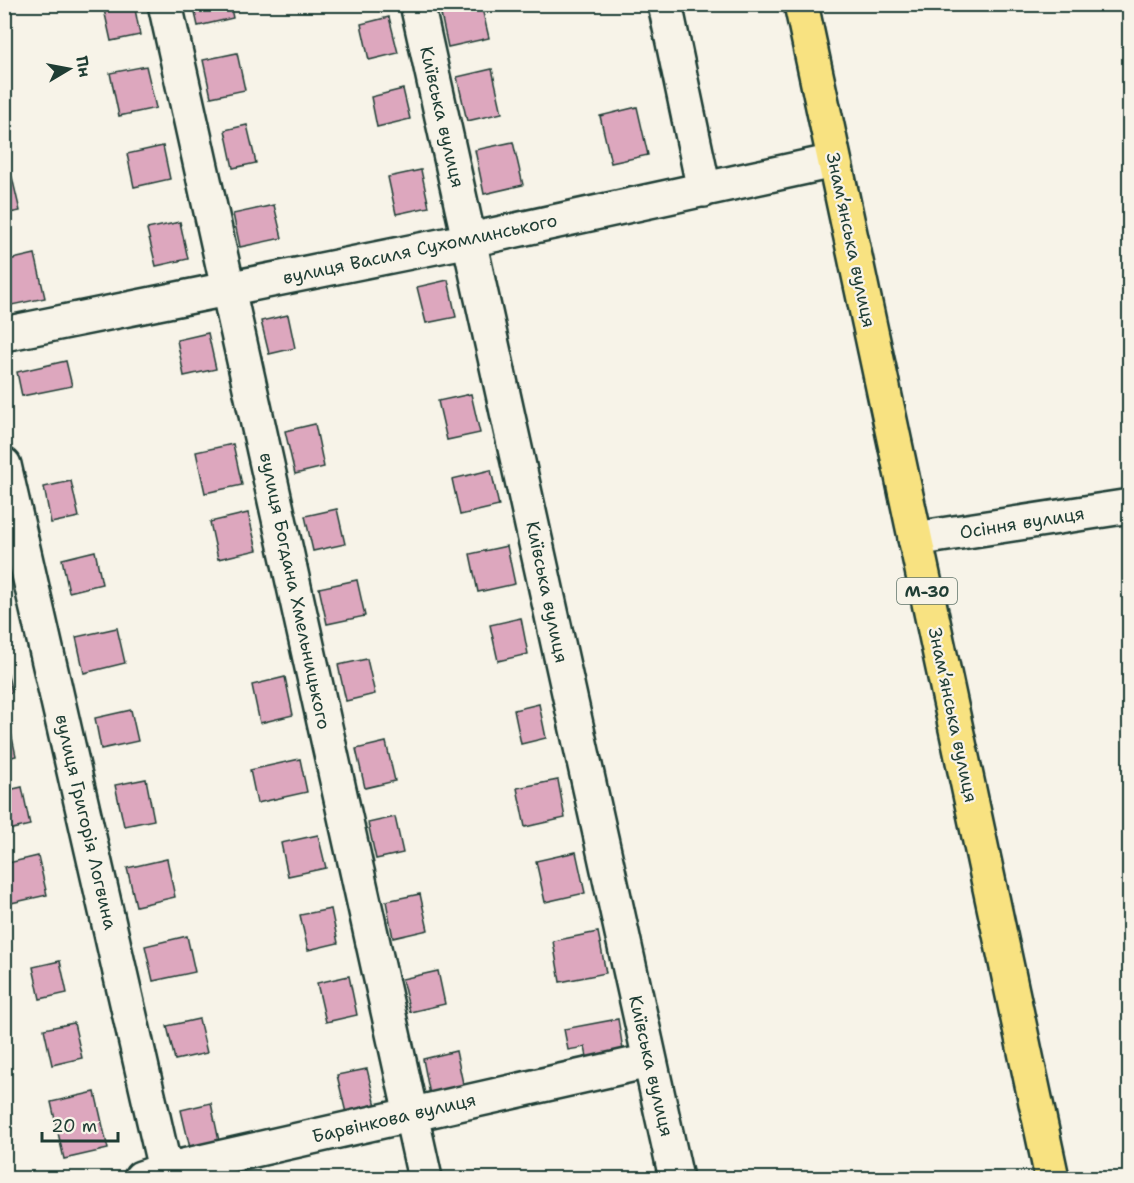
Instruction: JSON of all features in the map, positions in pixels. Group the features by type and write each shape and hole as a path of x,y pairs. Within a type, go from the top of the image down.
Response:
{"highway":[{"name":"Знамʼянська вулиця","path":"801,4 1052,1179"}],"street":[{"name":"вулиця Богдана Хмельницького","path":"165,4 425,1179"},
{"name":"Київська вулиця","path":"417,4 676,1179"},
{"path":"664,4 704,190"},
{"name":"вулиця Василя Сухомлинського","path":"4,334 470,240 834,161"},
{"name":"вулиця Григорія Логвина","path":"4,465 157,1176"},
{"name":"Осіння вулиця","path":"915,539 1130,506"},
{"name":"Барвінкова вулиця","path":"157,1176 410,1114 649,1061"}],"building":[{"path":"134,4 140,35 111,41 103,5"},
{"path":"193,4 230,4 233,18 198,26"},
{"path":"481,4 489,38 448,47 439,5"},
{"path":"389,17 398,53 369,60 361,24"},
{"path":"237,53 245,90 211,97 203,60"},
{"path":"146,66 156,108 119,116 110,73"},
{"path":"492,69 502,113 467,121 457,77"},
{"path":"403,89 410,119 377,127 371,97"},
{"path":"637,107 648,155 611,163 600,116"},
{"path":"247,125 256,163 233,168 225,130"},
{"path":"513,142 523,185 484,194 475,150"},
{"path":"163,146 170,179 134,187 127,154"},
{"path":"421,170 429,207 396,214 388,177"},
{"path":"12,177 20,211 4,214 4,178"},
{"path":"274,205 282,238 240,247 233,214"},
{"path":"180,222 188,259 156,266 147,229"},
{"path":"35,254 45,298 7,306 4,297 4,261"},
{"path":"448,280 456,317 426,323 417,287"},
{"path":"288,315 295,348 269,354 261,321"},
{"path":"208,333 216,369 184,376 177,340"},
{"path":"66,361 72,386 22,396 17,372"},
{"path":"471,394 480,433 447,440 438,401"},
{"path":"315,424 324,467 295,474 285,431"},
{"path":"233,444 242,485 205,493 196,452"},
{"path":"491,470 499,506 460,515 452,479"},
{"path":"71,481 79,517 51,523 44,487"},
{"path":"337,509 345,544 313,551 305,516"},
{"path":"248,513 257,550 218,559 210,522"},
{"path":"507,546 515,584 478,592 470,554"},
{"path":"95,551 102,584 69,592 62,559"},
{"path":"357,580 365,616 327,624 319,588"},
{"path":"521,618 528,654 498,661 490,625"},
{"path":"117,628 125,663 84,673 76,637"},
{"path":"367,659 375,694 346,701 338,665"},
{"path":"4,660 12,692 4,694"},
{"path":"285,677 293,715 260,723 252,685"},
{"path":"539,704 546,738 521,744 514,710"},
{"path":"131,710 138,741 101,749 95,718"},
{"path":"9,723 16,756 4,759 4,724"},
{"path":"386,742 395,781 365,788 356,749"},
{"path":"300,759 307,792 257,803 250,770"},
{"path":"146,779 154,820 124,826 115,785"},
{"path":"558,780 565,818 525,827 517,788"},
{"path":"22,787 30,825 4,831 4,791"},
{"path":"395,817 403,853 376,859 368,823"},
{"path":"318,835 326,868 288,876 281,843"},
{"path":"576,852 585,893 545,902 536,861"},
{"path":"38,856 47,895 11,903 4,864"},
{"path":"167,859 175,897 136,906 127,868"},
{"path":"420,894 428,930 393,938 386,901"},
{"path":"331,909 338,943 308,950 300,915"},
{"path":"598,932 606,973 560,982 553,941"},
{"path":"187,936 195,972 153,981 145,946"},
{"path":"60,961 67,993 40,999 33,967"},
{"path":"438,971 445,1004 410,1012 402,979"},
{"path":"349,976 357,1015 326,1022 317,983"},
{"path":"199,1019 207,1053 175,1060 167,1026"},
{"path":"618,1019 624,1056 588,1062 585,1047 568,1050 564,1029"},
{"path":"74,1023 82,1058 52,1065 44,1029"},
{"path":"456,1051 464,1088 430,1095 423,1059"},
{"path":"367,1069 376,1106 346,1113 337,1075"},
{"path":"95,1092 108,1149 64,1159 51,1102"},
{"path":"211,1103 219,1141 190,1148 181,1110"}]}
